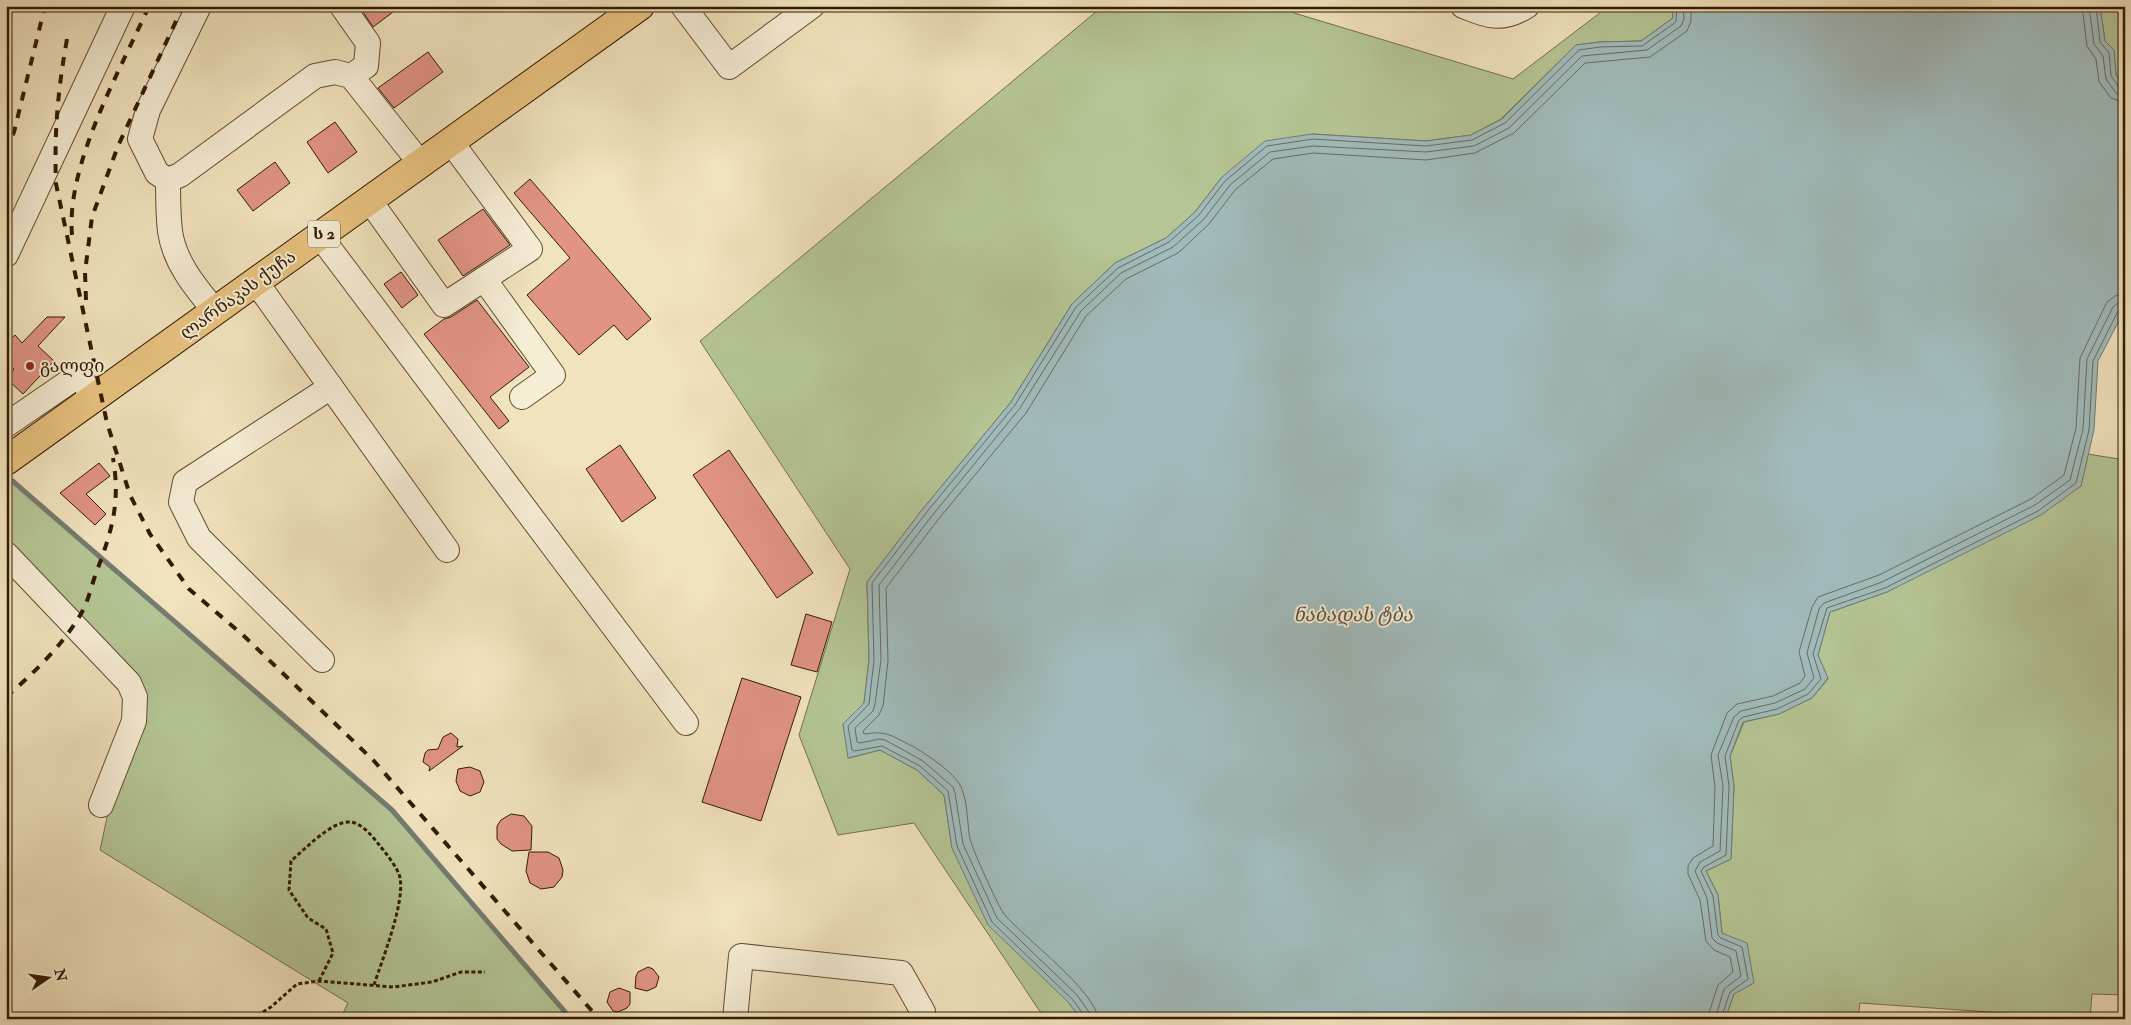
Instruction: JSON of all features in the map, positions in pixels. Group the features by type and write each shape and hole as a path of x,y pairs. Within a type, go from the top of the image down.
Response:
{"highway":[{"name":"ლარნაკას ქუჩა","path":"11,447 94,398 640,6"}],"street":[{"path":"6,255 123,6"},
{"path":"168,180 157,173 140,139 148,110 199,6"},
{"path":"342,6 368,43 366,66 351,76"},
{"path":"683,6 729,67 812,6"},
{"path":"1463,6 1492,17 1517,13 1527,6"},
{"path":"168,180 180,175 314,76 335,72 351,76 421,164"},
{"path":"370,201 444,305 530,249 451,142"},
{"path":"168,180 170,232 179,260 192,283 215,311"},
{"path":"320,236 686,722"},
{"path":"484,280 553,375 522,397"},
{"path":"256,282 447,550"},
{"path":"6,425 79,374 94,398"},
{"path":"322,660 199,538 181,502 185,482 331,387"},
{"path":"6,554 129,683 135,697 134,720 101,805"},
{"path":"735,1019 741,956 901,973 923,1012 922,1019"}],"path":[{"path":"319,981 332,953 326,929 308,918 289,890 291,861 319,837 340,824 352,822 368,832 384,851 400,878 399,902 374,985"},
{"path":"252,1019 271,1007 297,984 319,981 393,987 432,982 461,972 485,972"}],"green space":[{"path":"1103,6 1271,6 1513,79 1609,6 1672,6 1673,18 1641,41 1600,42 1576,45 1501,119 1471,135 1426,141 1312,134 1222,177 1195,212 1166,238 1115,263 1072,304 1011,402 922,510 867,582 869,660 864,703 843,724 849,758 880,750 917,770 944,795 952,848 1081,1019 1045,1019 914,823 838,835 799,735 850,569 700,341"},
{"path":"2100,6 2116,6 2125,33 2125,87 2116,75 2114,50 2105,41"},
{"path":"2088,454 2125,460 2125,995 2092,994 2090,1019 1860,1003 1858,1019 1725,1019 1734,994 1722,933 1718,895 1706,871 1731,859 1734,786 1730,756 1744,722 1779,714 1812,698 1828,679 1818,655 1830,612 1887,592 2081,486"},
{"path":"6,479 14,482 34,499 392,810 571,1019 340,1019 348,1003 100,850 132,701 6,562"}],"water":[{"name":"ნაბადას ტბა","path":"1672,6 2100,6 2105,41 2114,50 2116,75 2125,87 2125,309 2098,361 2094,430 2081,486 2041,515 1887,592 1830,612 1818,655 1828,678 1812,698 1779,714 1743,722 1730,756 1734,786 1731,859 1706,871 1718,895 1722,933 1747,943 1754,983 1734,994 1725,1019 1081,1019 1069,1003 988,925 952,848 944,795 917,770 880,750 848,758 843,724 864,703 869,660 867,582 922,510 1011,402 1072,304 1115,263 1166,238 1195,212 1222,177 1265,141 1312,134 1426,141 1471,135 1502,119 1576,45 1600,42 1641,41 1673,18"}],"building":[{"path":"359,6 401,6 373,27"},
{"path":"428,52 443,72 394,108 378,88"},
{"path":"335,122 357,152 328,173 307,142"},
{"path":"275,162 290,183 253,211 237,190"},
{"path":"530,179 651,319 627,340 614,325 579,355 527,295 570,258 514,193"},
{"path":"483,209 510,245 463,276 438,240"},
{"path":"401,272 418,295 402,308 384,284"},
{"path":"477,300 529,367 490,397 509,421 499,429 424,334 444,319 451,317"},
{"name":"გალფი","path":"47,317 65,317 38,346 54,361 23,394 6,378 14,369 6,362 6,344 15,335 22,343"},
{"path":"620,445 656,498 622,522 586,469"},
{"path":"729,450 813,573 777,598 693,475"},
{"path":"99,463 110,476 86,494 106,514 95,525 60,493"},
{"path":"806,614 832,622 817,672 791,665"},
{"path":"742,678 801,697 761,821 702,802"},
{"path":"451,733 458,739 457,747 463,746 429,771 430,767 423,762 425,753 428,750 438,749 443,737"},
{"path":"470,767 480,771 484,782 480,792 470,796 460,791 456,781 458,769"},
{"path":"511,814 524,816 532,826 531,850 512,851 497,839 497,826 501,820"},
{"path":"529,852 548,852 559,858 563,870 562,877 554,887 541,889 530,883 526,871"},
{"path":"648,967 653,969 659,977 656,987 647,991 635,988 638,972"},
{"path":"619,988 630,992 630,1004 627,1008 618,1012 613,1011 607,1002 610,992"}],"waterway":[{"path":"9,478 392,810 571,1019"}],"railway":[{"path":"6,152 14,132 45,6"},
{"path":"72,235 72,207 77,178 86,148 110,88 149,6"},
{"path":"86,300 85,272 92,217 118,146 183,6"},
{"path":"67,39 57,111 56,184 107,423 130,495 150,534 189,589 244,636 374,761 599,1019"},
{"path":"6,697 27,679 57,647 75,624 84,608 106,546 113,518 116,490 113,458"}],"place":[{"name":"გალფი","path":"30,366"}]}
